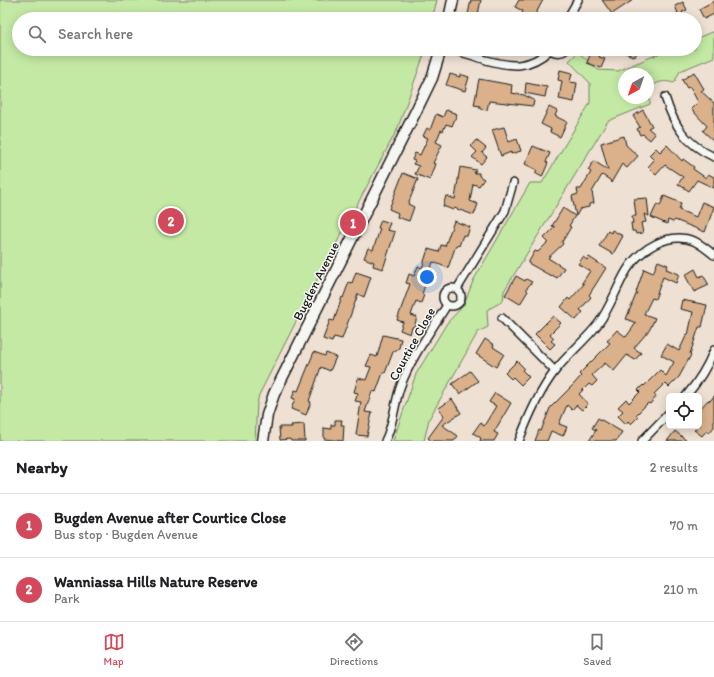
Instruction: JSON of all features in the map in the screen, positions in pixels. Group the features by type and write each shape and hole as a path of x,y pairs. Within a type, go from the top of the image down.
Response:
{"street":[{"path":"450,12 453,0"},
{"path":"571,12 578,0"},
{"name":"Bugden Avenue","path":"263,441 267,416 274,394 416,111 432,78 439,56"},
{"path":"476,56 511,66 534,62 542,56"},
{"path":"665,97 670,114 678,129 695,146 714,157"},
{"name":"Courtice Close","path":"457,289 505,211 513,183"},
{"path":"519,441 525,424 555,371 598,323 610,305 627,270 641,254 658,243 678,239 696,242 713,252"},
{"name":"Courtice Close","path":"450,288 457,289 461,295 460,302 454,306 447,305 443,299 444,292 450,288"},
{"name":"Courtice Close","path":"384,441 389,430 401,386 409,368 447,305"},
{"path":"502,318 555,371"},
{"path":"689,393 706,369 714,350"},
{"path":"642,441 666,416"}],"green space":[{"path":"0,0 437,0 434,12 12,12 12,56 423,56 397,130 320,274 259,395 257,403 255,441 0,441"},
{"path":"714,31 714,57 680,71 674,83 659,82 654,85 654,68 625,68 653,56 702,56 702,36"},
{"path":"574,56 582,56 598,70 618,71 618,104 650,104 608,121 504,291 503,301 487,310 488,327 478,332 429,419 424,441 393,441 416,374 447,323 464,305 473,281 530,183 542,183 590,103 590,83 569,61"}],"building":[{"path":"471,0 481,0 478,12 468,12"},
{"path":"519,0 543,0 537,12 522,12 515,7"},
{"path":"602,0 633,0 615,12 611,12"},
{"path":"714,1 714,14 704,19 702,12 699,9"},
{"path":"683,2 687,10 678,12 675,6"},
{"path":"590,56 600,56 605,59 601,68 587,63"},
{"path":"560,70 572,73 570,82 577,83 574,102 559,99 562,81 558,80"},
{"path":"694,72 704,89 701,91 714,103 714,141 703,131 707,126 691,109 698,102 690,87 687,88 682,80"},
{"path":"450,74 460,77 460,74 469,77 465,91 446,85"},
{"path":"479,79 512,85 511,93 524,95 534,100 533,106 489,101 487,110 480,109 480,106 474,105"},
{"path":"526,83 547,87 545,97 525,93"},
{"path":"549,107 557,111 555,116 567,122 560,137 550,132 551,129 541,124"},
{"path":"446,110 457,114 452,126 446,124 443,131 441,130 436,142 442,145 433,163 436,164 430,180 415,174 419,166 413,164 415,161 412,160 415,153 420,155 428,138 423,136 427,128 430,130 436,114 443,117"},
{"path":"643,110 652,126 648,128 655,134 650,140 643,134 640,135 637,129 640,127 633,116"},
{"path":"504,127 509,142 517,139 521,151 511,154 511,152 501,156 492,130"},
{"path":"624,136 626,145 638,156 627,168 622,164 611,183 610,180 602,175 592,192 594,203 589,204 589,207 580,209 576,216 572,196 578,194 577,189 581,189 591,172 588,170 594,161 608,170 601,143"},
{"path":"476,140 486,148 482,153 487,157 481,164 472,157 477,152 471,146"},
{"path":"667,145 682,161 683,159 694,167 693,169 706,178 708,174 714,177 714,188 697,180 689,191 678,184 683,177 665,165 656,175 648,167 654,160 649,155 656,148 660,152"},
{"path":"533,146 550,153 546,162 548,163 542,177 535,173 537,170 525,164"},
{"path":"460,167 476,170 474,173 479,173 479,176 484,179 479,186 473,184 470,201 478,204 474,215 443,206 446,196 455,199"},
{"path":"403,173 418,179 408,204 414,207 409,221 397,217 398,213 389,209"},
{"path":"664,196 681,203 679,210 696,217 702,202 714,207 705,232 675,220 673,222 668,220 667,224 651,217 657,204 660,206"},
{"path":"647,198 649,216 644,214 646,222 641,223 643,233 636,234 635,231 632,231 631,223 633,223 632,216 636,216 634,199"},
{"path":"563,208 575,216 569,226 571,227 562,242 563,244 548,258 564,268 557,278 528,263 535,251 538,252 548,242 544,238 555,227 552,226"},
{"path":"381,220 390,223 387,230 395,232 383,269 373,266 374,262 364,258 368,248 373,250 380,229 378,228"},
{"path":"454,221 470,227 467,236 463,235 459,246 456,245 448,268 433,262 422,294 424,295 421,303 416,301 411,315 417,317 414,327 412,327 410,334 400,330 403,322 397,320 410,284 406,283 409,274 414,276 418,266 422,268 428,249 439,252 441,245 445,246"},
{"path":"612,230 623,236 613,254 599,246 608,231 611,233"},
{"path":"583,257 587,260 589,257 606,268 589,295 591,297 580,310 583,312 576,320 561,307 568,298 570,300 584,284 582,283 590,271 578,264"},
{"path":"658,261 668,265 666,269 679,274 676,283 663,277 655,299 652,298 644,314 655,318 650,329 634,348 641,353 635,360 627,355 614,371 605,363 592,375 597,381 592,386 589,384 579,394 588,404 582,410 576,405 572,410 567,405 559,424 567,427 563,436 551,431 547,441 535,441 539,430 541,431 550,408 581,376 579,374 610,343 607,341 617,330 626,337 636,323 626,319 637,292 644,269 653,273"},
{"path":"695,269 699,277 703,275 709,285 694,292 685,275"},
{"path":"356,272 371,277 364,297 358,294 342,339 334,337 332,342 323,339 330,320 334,321 342,297 343,298 349,282 352,283"},
{"path":"516,276 525,281 526,279 532,282 526,289 528,291 520,304 505,295"},
{"path":"682,300 707,305 702,327 699,327 690,354 691,355 679,377 669,387 665,383 654,394 656,397 650,404 648,403 636,415 638,417 631,424 628,421 626,424 618,416 623,411 618,407 626,399 629,403 640,392 638,390 660,370 666,376 674,362 661,355 667,344 679,351 687,334 688,335 693,312 680,309"},
{"path":"553,316 561,323 550,334 554,338 551,341 555,344 550,349 535,334"},
{"path":"383,335 401,339 399,348 393,352 376,392 372,391 365,412 372,413 367,436 356,435 361,402 355,401 358,393 354,392 358,378 366,380 371,367 366,366 371,355 377,357"},
{"path":"485,339 494,345 493,347 504,354 496,367 476,354"},
{"path":"314,352 325,356 326,353 336,357 330,371 321,367 309,401 311,402 306,415 291,409 295,399 292,398 295,390 298,391"},
{"path":"517,361 524,368 522,370 529,377 521,385 513,377 511,379 505,373"},
{"path":"470,371 478,381 460,394 452,384"},
{"path":"495,393 511,403 494,432 498,434 494,441 480,441 481,438 473,433 480,423 484,426 496,406 489,402"},
{"path":"714,396 714,427 709,433 707,430 702,436 694,430 702,429 702,407 708,400 710,401"},
{"path":"452,399 461,413 442,425 458,436 454,441 432,441 428,438 444,416 439,408"},
{"path":"598,418 622,432 616,441 589,441 596,430 592,428"},
{"path":"335,420 342,420 341,425 344,425 343,441 324,439 324,428 331,429 331,425 335,425"},
{"path":"304,424 305,441 291,441 290,439 280,440 279,427 292,427 291,425"},
{"path":"675,431 687,441 667,441"}],"place":[{"name":"Wanniassa Hills Nature Reserve","path":"171,221"},
{"name":"Bugden Avenue after Courtice Close","path":"353,223"}]}
